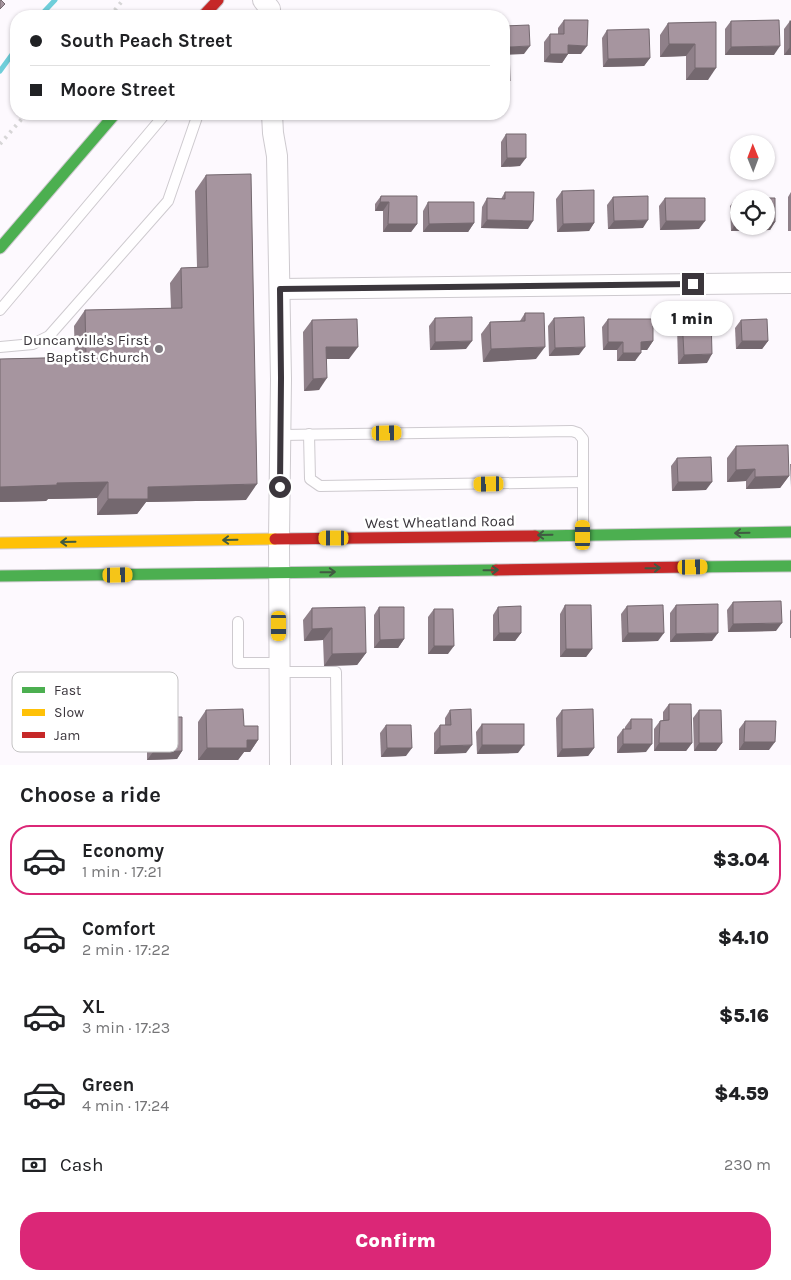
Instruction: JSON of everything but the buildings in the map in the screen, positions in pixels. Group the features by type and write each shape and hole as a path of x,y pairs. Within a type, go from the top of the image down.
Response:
{"main road":[{"path":"209,10 218,0"},
{"path":"0,248 110,120"},
{"name":"West Wheatland Road","path":"0,543 791,532"},
{"path":"0,576 791,566"}],"street":[{"path":"272,120 278,156 280,289 280,765"},
{"path":"280,289 791,283"}],"lane":[{"path":"0,310 160,120"},
{"path":"0,347 33,344 49,336 168,201 196,120"},
{"path":"281,435 572,431 583,439 583,535"},
{"path":"309,434 310,479 320,486 583,482"},
{"path":"238,622 238,663 336,672 337,765"}],"waterway":[{"path":"46,10 55,0"},
{"path":"0,71 10,57"}],"railway":[{"path":"115,10 123,0"},
{"path":"0,144 21,120"}],"traffic: fast":[{"path":"0,248 110,120"},
{"path":"535,536 791,532"},
{"path":"688,567 791,566"},
{"path":"0,576 496,570"}],"traffic: slow":[{"path":"0,543 275,539"}],"traffic: jam":[{"path":"209,10 218,0"},
{"path":"275,539 535,536"},
{"path":"496,570 688,567"}],"place":[{"name":"Duncanville's First Baptist Church","path":"159,349"}],"route":[{"path":"280,487 280,289 693,284"}]}
